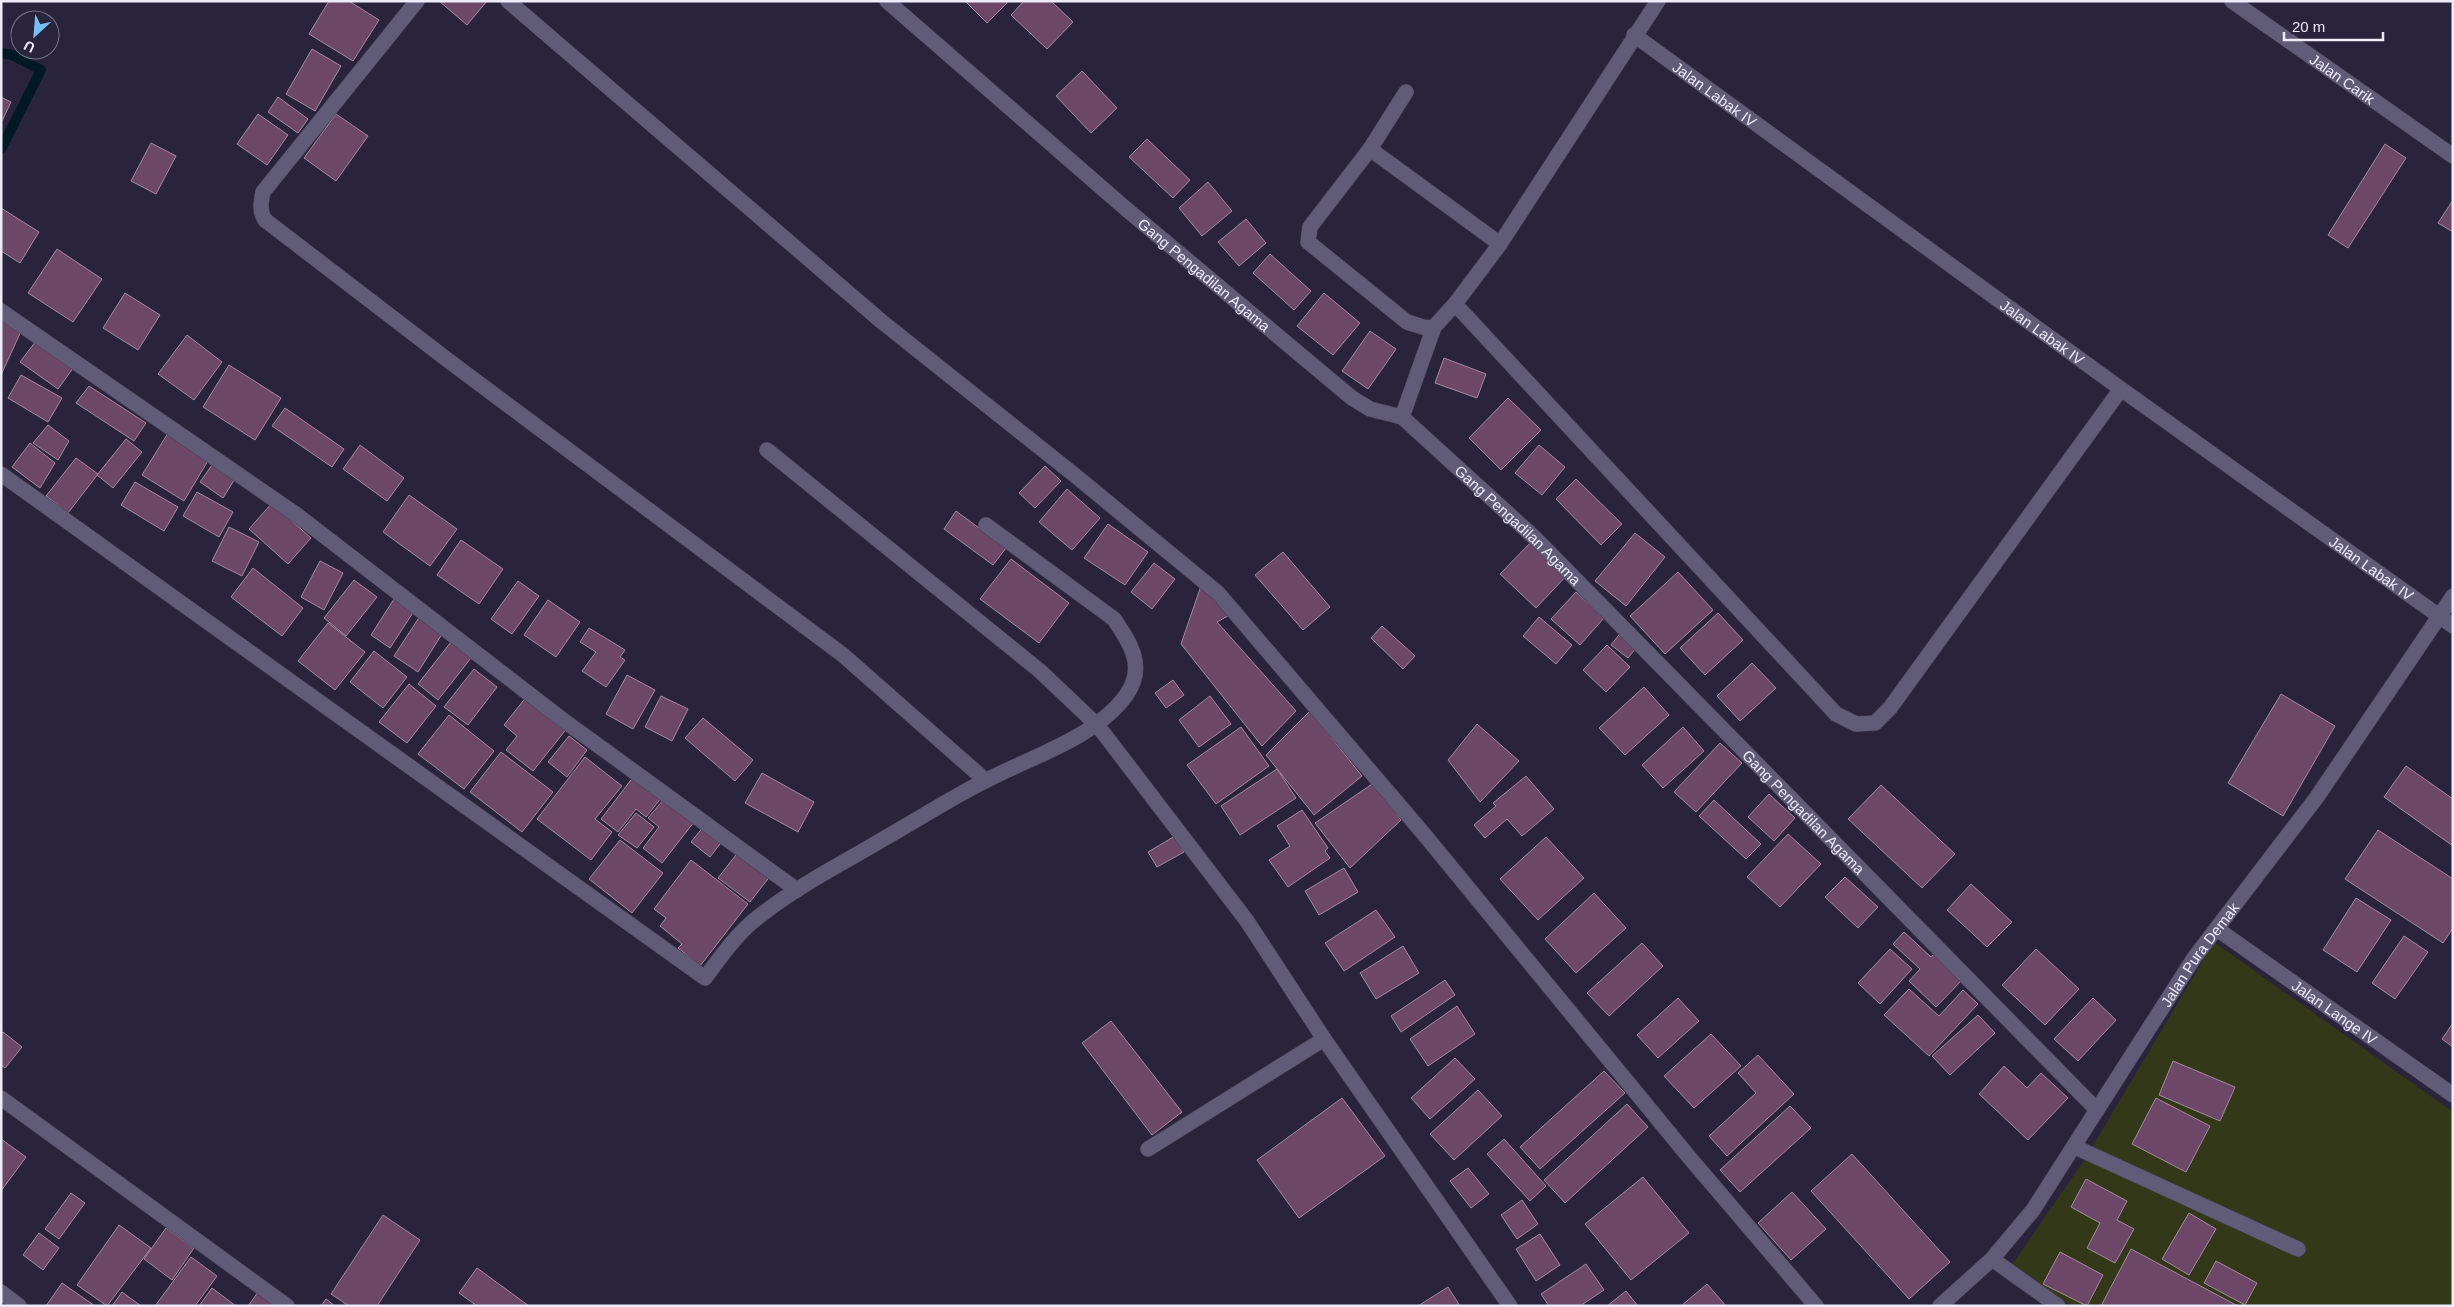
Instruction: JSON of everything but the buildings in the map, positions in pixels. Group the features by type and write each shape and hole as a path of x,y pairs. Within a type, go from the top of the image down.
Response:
{"street":[{"path":"417,1 264,192 261,214 265,220 449,361 843,655 985,780"},
{"path":"508,1 881,321 1078,477 1218,593 1423,833 1683,1150 1816,1306"},
{"name":"Gang Pengadilan Agama","path":"887,1 1125,208 1352,398 1370,409 1402,416 1570,572 2097,1110"},
{"path":"1402,416 1434,327 1455,304 1500,244 1634,35 1658,1"},
{"name":"Jalan Carik","path":"2232,1 2453,156"},
{"name":"Jalan Labak IV","path":"1634,35 2121,389 2453,626"},
{"path":"1406,92 1370,149 1310,227 1308,242 1407,322 1426,328 1434,327"},
{"path":"1370,149 1500,244"},
{"path":"1455,304 1836,714 1856,724 1875,723 1890,708 2121,389"},
{"path":"1,311 297,515 555,715 797,890"},
{"path":"767,450 1040,671 1098,726 1247,921 1324,1039 1510,1306"},
{"path":"1,474 705,978 733,942 752,923 797,890 985,780 1098,726 1127,694 1135,677 1137,661 1128,640 1114,619 986,525"},
{"name":"Jalan Pura Demak","path":"1940,1306 1992,1259 2033,1210 2194,958 2317,797 2453,596"},
{"name":"Jalan Lange IV","path":"2217,929 2453,1095"},
{"path":"1148,1148 1324,1039"},
{"path":"1,1098 286,1306"},
{"path":"2074,1147 2298,1248"},
{"path":"1992,1259 2058,1306"},
{"path":"1,1292 19,1306"}],"green space":[{"path":"2214,942 2453,1112 2453,1306 2072,1306 2011,1266 2085,1159"}],"waterway":[{"path":"1,53 12,55 41,70 1,149"}]}
